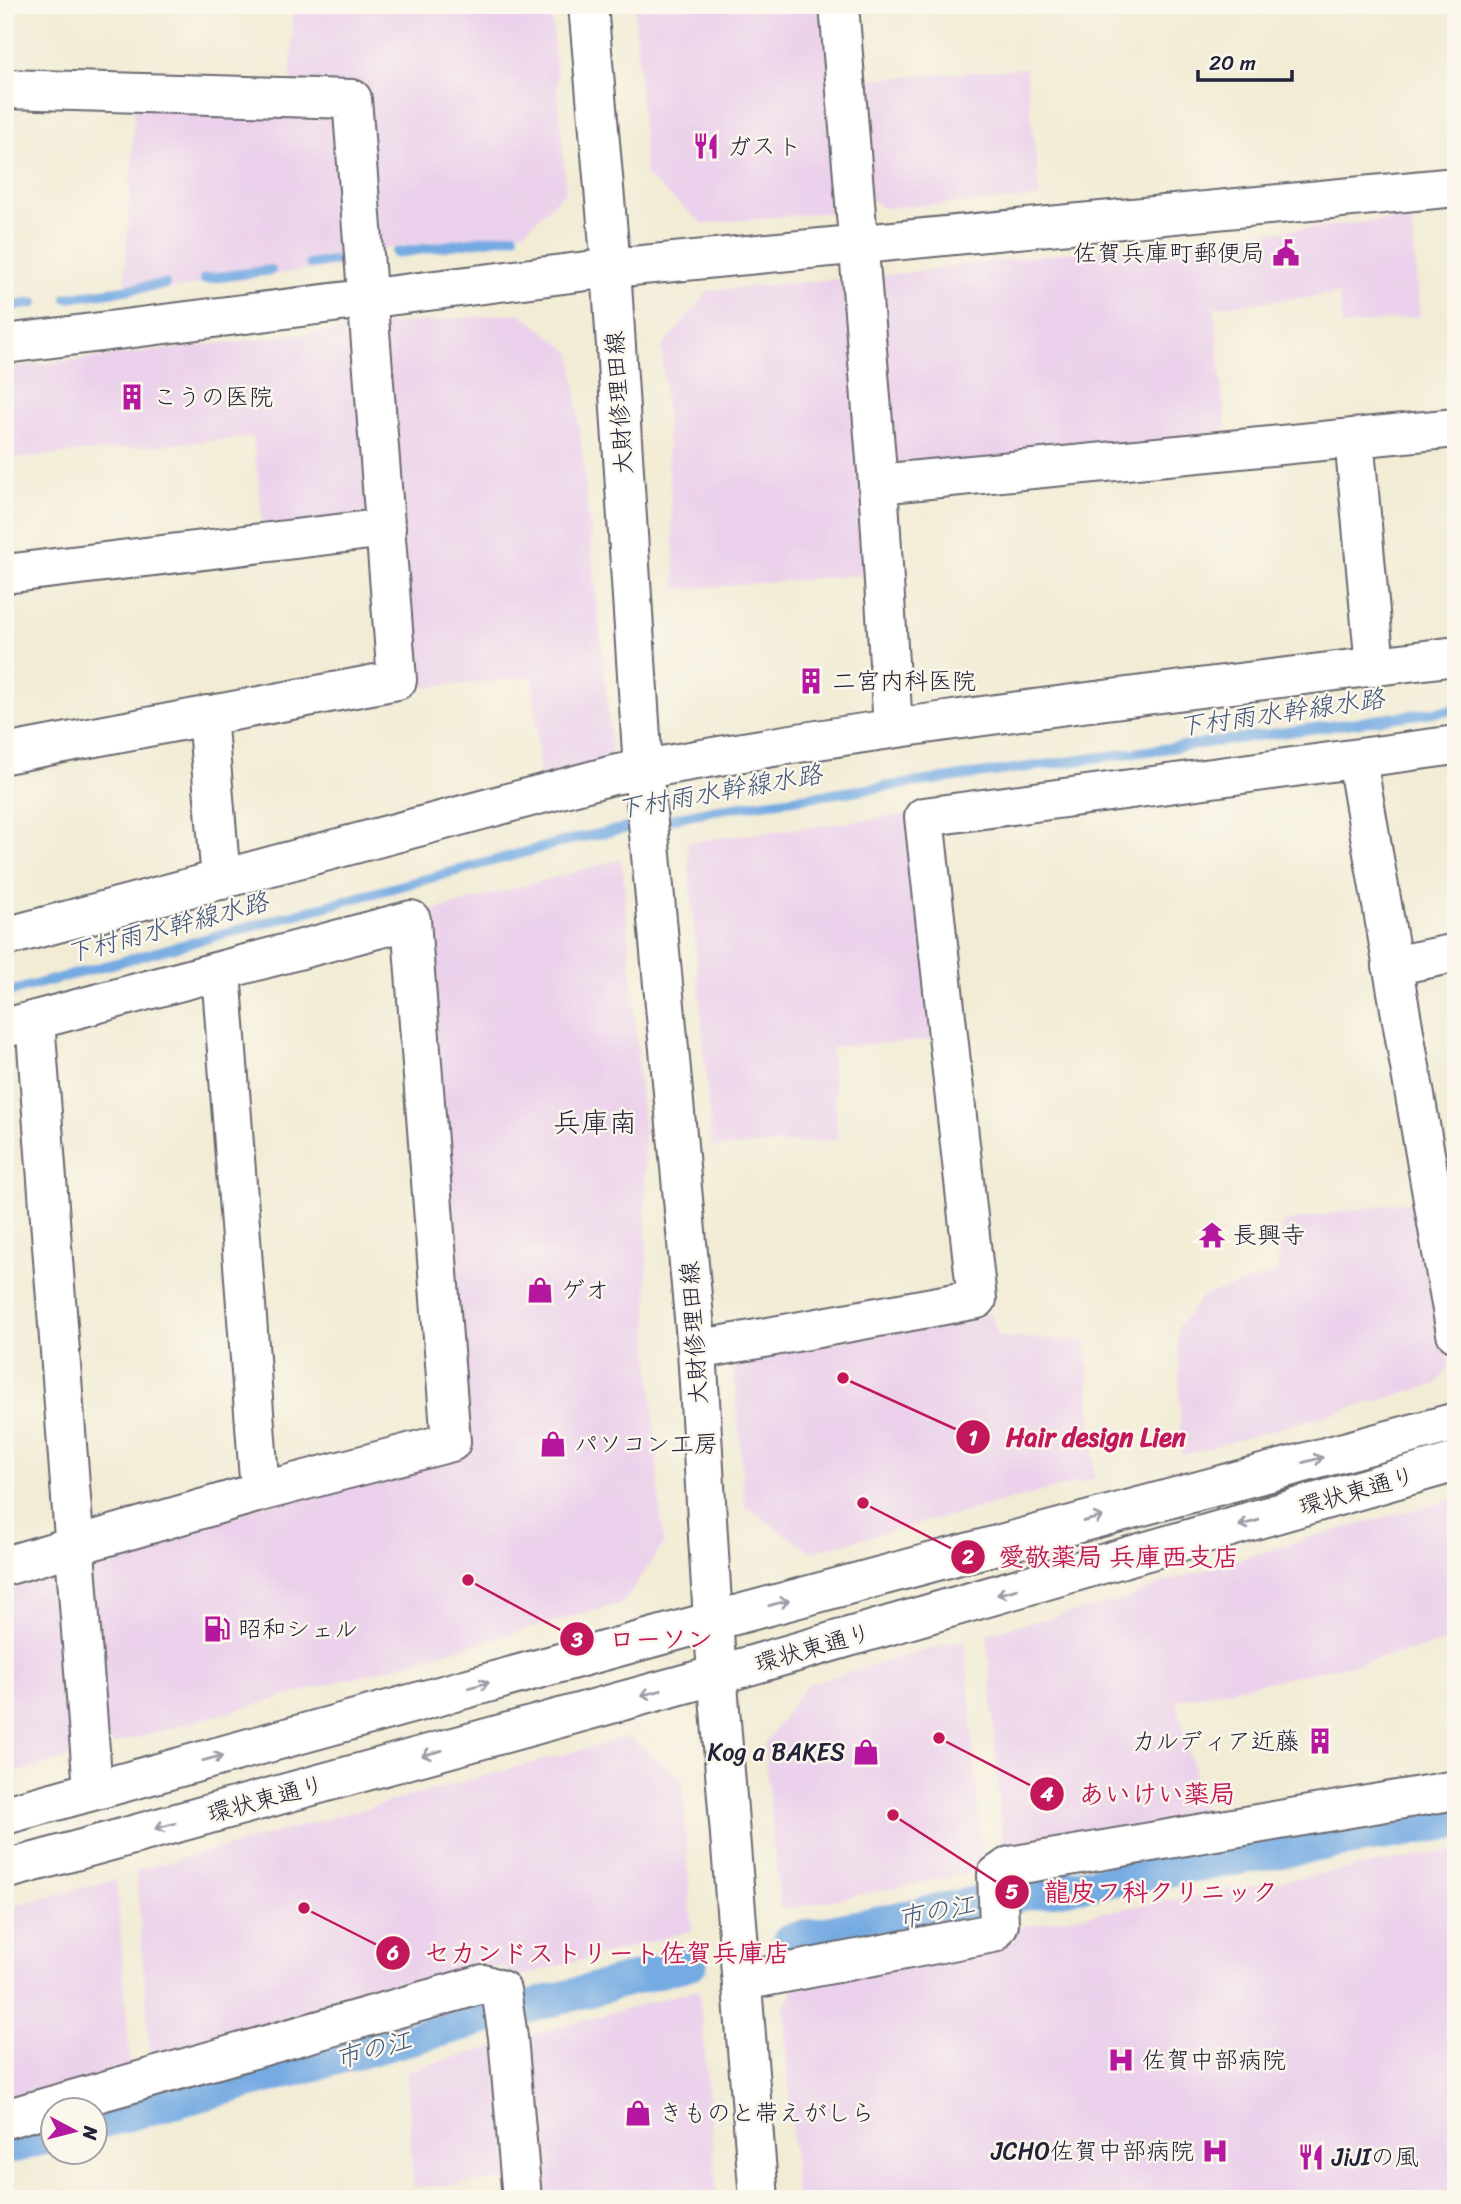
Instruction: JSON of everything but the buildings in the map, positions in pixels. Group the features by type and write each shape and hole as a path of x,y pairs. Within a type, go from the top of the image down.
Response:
{"street":[{"name":"大財修理田線","path":"588,5 611,268 645,786 697,1350 713,1621 759,2199"},
{"path":"839,5 878,484 893,728"},
{"path":"5,89 352,99 397,680 5,754"},
{"path":"5,344 611,268 1456,187"},
{"path":"878,484 1456,428"},
{"path":"1354,438 1375,667"},
{"path":"5,574 386,528"},
{"path":"5,937 613,775 645,786 685,760 893,728 1456,656"},
{"path":"207,715 221,880"},
{"path":"697,1350 977,1299 924,817 1456,745"},
{"path":"1357,760 1392,966 1442,1172 1456,1333"},
{"path":"5,1566 76,1547 260,1492 452,1442 411,920 20,1024 76,1547 93,1790"},
{"path":"1392,966 1456,953"},
{"path":"221,971 260,1492"},
{"name":"環状東通り","path":"5,1815 713,1621 1456,1422"},
{"name":"環状東通り","path":"5,1870 717,1675 1456,1462"},
{"path":"743,1981 993,1934 999,1924 997,1875 1010,1867 1456,1790"},
{"path":"5,2119 483,1984 501,1990 508,2037 522,2199"}],"shaded area":[{"path":"293,5 551,5 566,191 525,231 379,249 365,89 291,87"},
{"path":"634,5 827,5 842,200 833,212 703,224 646,176"},
{"path":"1026,68 1040,198 884,208 868,197 859,80"},
{"path":"135,101 345,107 354,264 124,295"},
{"path":"1411,218 1420,316 1342,326 1339,294 1214,307 1227,440 886,469 879,276 1061,253"},
{"path":"837,279 851,297 871,574 676,590 662,347 709,291"},
{"path":"520,313 572,353 612,749 604,766 540,784 533,677 408,689 380,325"},
{"path":"355,328 371,519 264,533 253,437 5,459 5,368"},
{"path":"913,814 938,1040 831,1047 838,1140 712,1148 687,842"},
{"path":"622,859 644,1133 649,1347 663,1545 623,1603 114,1744 100,1735 89,1572 103,1551 464,1449 427,912"},
{"path":"1422,1199 1449,1366 1437,1384 1181,1456 1178,1327 1203,1296 1278,1273 1282,1222"},
{"path":"991,1314 999,1337 1086,1341 1095,1478 811,1552 745,1506 733,1360"},
{"path":"1451,1500 1456,1503 1456,1640 1350,1665 1176,1700 1207,1822 1003,1856 987,1633 1127,1599 1162,1583 1311,1537"},
{"path":"51,1564 64,1573 76,1744 66,1759 5,1775 5,1577"},
{"path":"965,1639 983,1871 780,1910 764,1745 807,1684"},
{"path":"628,1737 682,1778 692,1931 511,1978 504,1966 151,2068 136,1871"},
{"name":"佐賀中部病院","path":"1456,1850 1456,2199 796,2199 784,2005 796,1986 1013,1940 1018,1927"},
{"path":"116,1879 131,2073 5,2107 5,1908"},
{"path":"699,1989 718,2199 532,2199 520,2038"},
{"path":"500,2045 510,2180 413,2188 407,2071"}],"waterway":[{"path":"396,253 514,236"},
{"path":"310,264 342,260"},
{"path":"204,279 271,270"},
{"path":"67,298 165,284"},
{"path":"5,307 34,303"},
{"name":"下村雨水幹線水路","path":"656,822 713,810 1456,709"},
{"name":"下村雨水幹線水路","path":"5,993 574,839 641,825"},
{"name":"市の江","path":"789,1940 974,1903 1456,1822"},
{"name":"市の江","path":"108,2120 691,1963"},
{"name":"市の江","path":"5,2149 38,2140"}],"place":[{"name":"ガスト","path":"706,146"},
{"name":"佐賀兵庫町郵便局","path":"1286,253"},
{"name":"こうの医院","path":"132,397"},
{"name":"二宮内科医院","path":"811,681"},
{"name":"長興寺","path":"1212,1235"},
{"name":"ゲオ","path":"540,1290"},
{"name":"Hair design Lien","path":"843,1378"},
{"name":"パソコン工房","path":"553,1444"},
{"name":"愛敬薬局 兵庫西支店","path":"863,1503"},
{"name":"ローソン","path":"468,1580"},
{"name":"昭和シェル","path":"217,1629"},
{"name":"あいけい薬局","path":"939,1738"},
{"name":"カルディア近藤","path":"1320,1741"},
{"name":"Kog a BAKES","path":"866,1752"},
{"name":"龍皮フ科クリニック","path":"893,1815"},
{"name":"セカンドストリート佐賀兵庫店","path":"304,1908"},
{"name":"佐賀中部病院","path":"1121,2060"},
{"name":"きものと帯えがしら","path":"638,2113"},
{"name":"JCHO佐賀中部病院","path":"1215,2151"},
{"name":"JiJIの風","path":"1311,2157"}],"district":[{"name":"兵庫南","path":"595,1122"}]}
